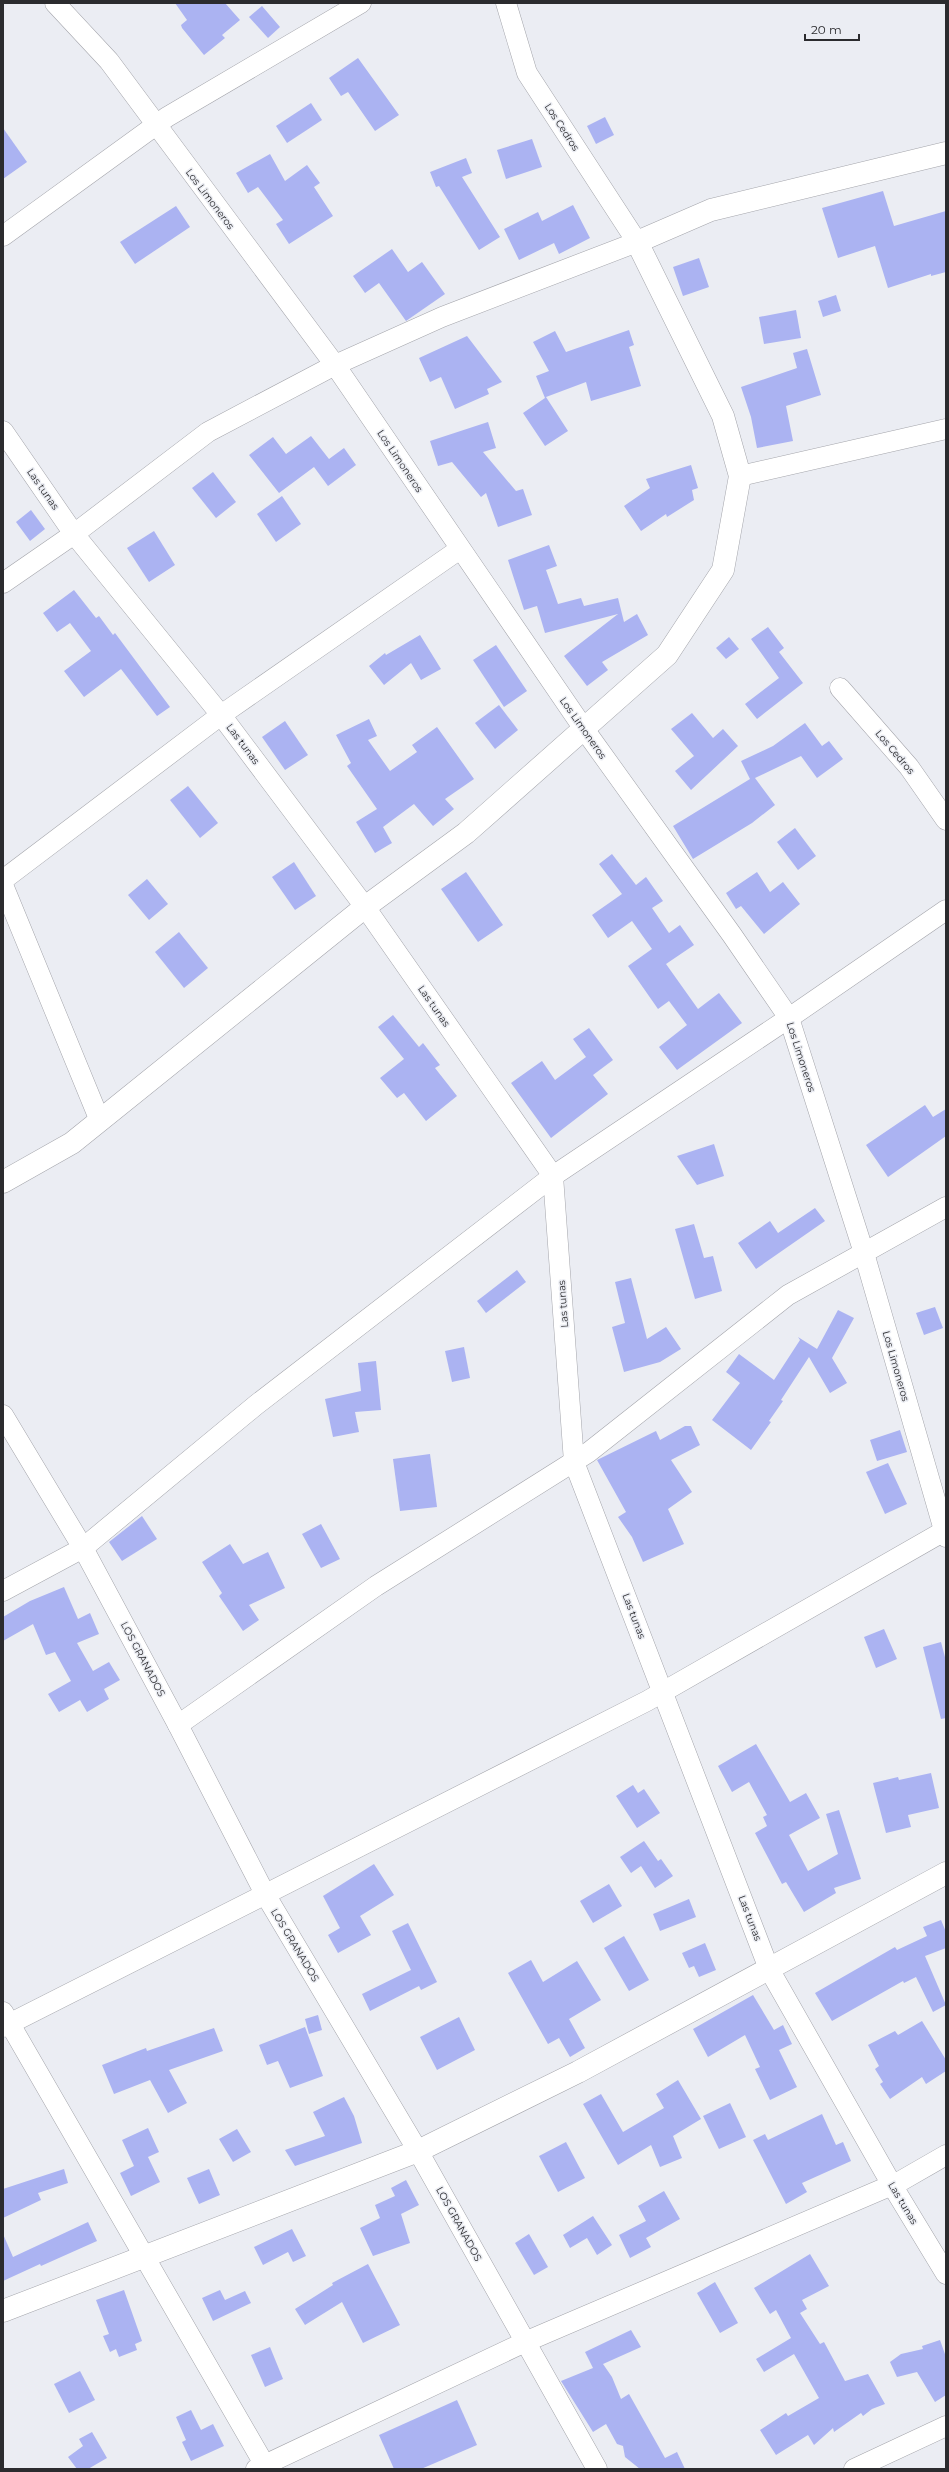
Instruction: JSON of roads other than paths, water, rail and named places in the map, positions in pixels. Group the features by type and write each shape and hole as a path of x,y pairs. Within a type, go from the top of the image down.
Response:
{"street":[{"name":"Los Limoneros","path":"54,3 109,62 155,126 335,365 460,550 584,729 727,928 789,1018 864,1253 945,1533"},
{"path":"3,236 155,126 361,3"},
{"name":"Los Cedros","path":"506,3 527,73 637,242"},
{"path":"3,583 74,534 208,432 335,365 442,317 637,242 711,210 946,153"},
{"path":"3,1182 72,1143 365,907 466,833 667,655 723,570 740,476 723,416 637,242"},
{"path":"740,476 946,430"},
{"name":"Las tunas","path":"3,431 74,534 221,715 365,907 553,1176 574,1462 769,1969 892,2185 946,2274"},
{"path":"3,880 221,715 460,550"},
{"name":"Los Cedros","path":"840,688 909,767 946,820"},
{"path":"3,885 100,1121"},
{"path":"3,1591 83,1548 256,1405 553,1176 789,1018 946,910"},
{"path":"178,1725 376,1586 589,1452 788,1295 946,1207"},
{"name":"LOS GRANADOS","path":"3,1415 83,1548 178,1725 265,1894 418,2151 597,2469"},
{"path":"945,1533 663,1692 265,1894 5,2021 145,2255 263,2468 525,2342 892,2185 946,2155"},
{"path":"3,2311 418,2151 578,2072 946,1873"},
{"path":"854,2469 946,2426"}]}
